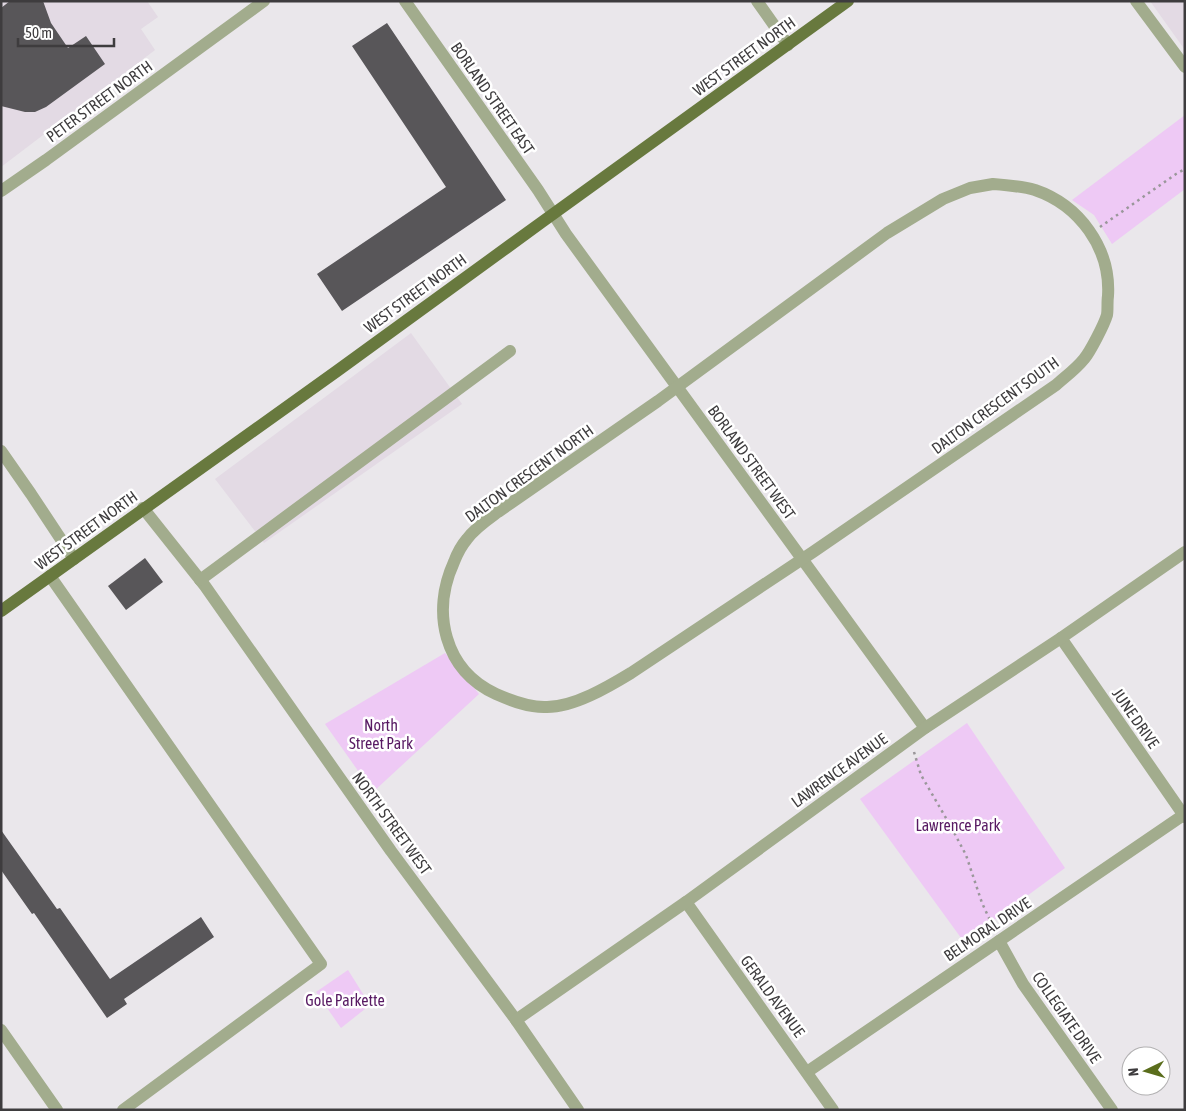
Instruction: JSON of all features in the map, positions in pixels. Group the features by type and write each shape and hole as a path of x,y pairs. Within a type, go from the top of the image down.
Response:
{"main road":[{"name":"WEST STREET NORTH","path":"1,611 337,371 848,1"}],"street":[{"name":"PETER STREET NORTH","path":"1,191 264,1"},
{"name":"BORLAND STREET EAST","path":"405,1 522,166 553,214"},
{"path":"757,1 788,45"},
{"path":"1136,1 1185,67"},
{"name":"DALTON CRESCENT SOUTH","path":"677,386 887,233 956,193 970,188 993,184 1034,190 1068,207 1091,234 1106,266 1108,284 1107,315 1085,359 1056,386 802,560"},
{"name":"BORLAND STREET WEST","path":"553,214 925,728"},
{"path":"200,580 510,351"},
{"name":"DALTON CRESCENT NORTH","path":"677,386 498,512 466,539 448,575 443,593 442,612 444,629 459,664 471,678 488,690 524,705 549,707 570,703 591,695 631,673 802,560"},
{"path":"1,451 74,559"},
{"name":"NORTH STREET WEST","path":"144,508 200,580 391,851 516,1020 578,1110"},
{"name":"LAWRENCE AVENUE","path":"516,1020 686,902 909,739 1061,638 1185,552"},
{"path":"50,576 321,964 123,1110"},
{"name":"JUNE DRIVE","path":"1061,638 1184,815"},
{"name":"BELMORAL DRIVE","path":"807,1072 1184,815"},
{"name":"GERALD AVENUE","path":"686,902 834,1110"},
{"name":"COLLEGIATE DRIVE","path":"999,941 1023,984 1112,1110"},
{"path":"1,1030 58,1110"}],"path":[{"path":"1091,234 1185,169"},
{"path":"909,739 921,775 966,855 982,903 999,941"}],"shaded area":[{"path":"1,1 147,1 158,17 141,29 155,50 1,167"},
{"path":"1150,1 1185,1 1185,50"},
{"path":"411,333 462,404 264,543 215,479"}],"green space":[{"path":"1185,115 1185,189 1112,244 1094,215 1072,200"},
{"name":"North Street Park","path":"445,653 479,694 373,792 325,724"},
{"name":"Lawrence Park","path":"967,723 1065,868 964,942 860,799"},
{"name":"Gole Parkette","path":"348,970 370,1005 341,1028 316,992"}],"building":[{"path":"10,1 43,1 51,23 68,48 86,36 105,64 46,107 35,112 25,112 1,106 1,8"},
{"path":"387,23 506,200 342,311 317,274 446,187 352,46"},
{"path":"145,558 163,582 126,610 108,586"},
{"path":"1,830 57,909 60,908 110,979 201,917 214,937 124,999 127,1004 107,1018 34,913 32,914 1,870"}]}
